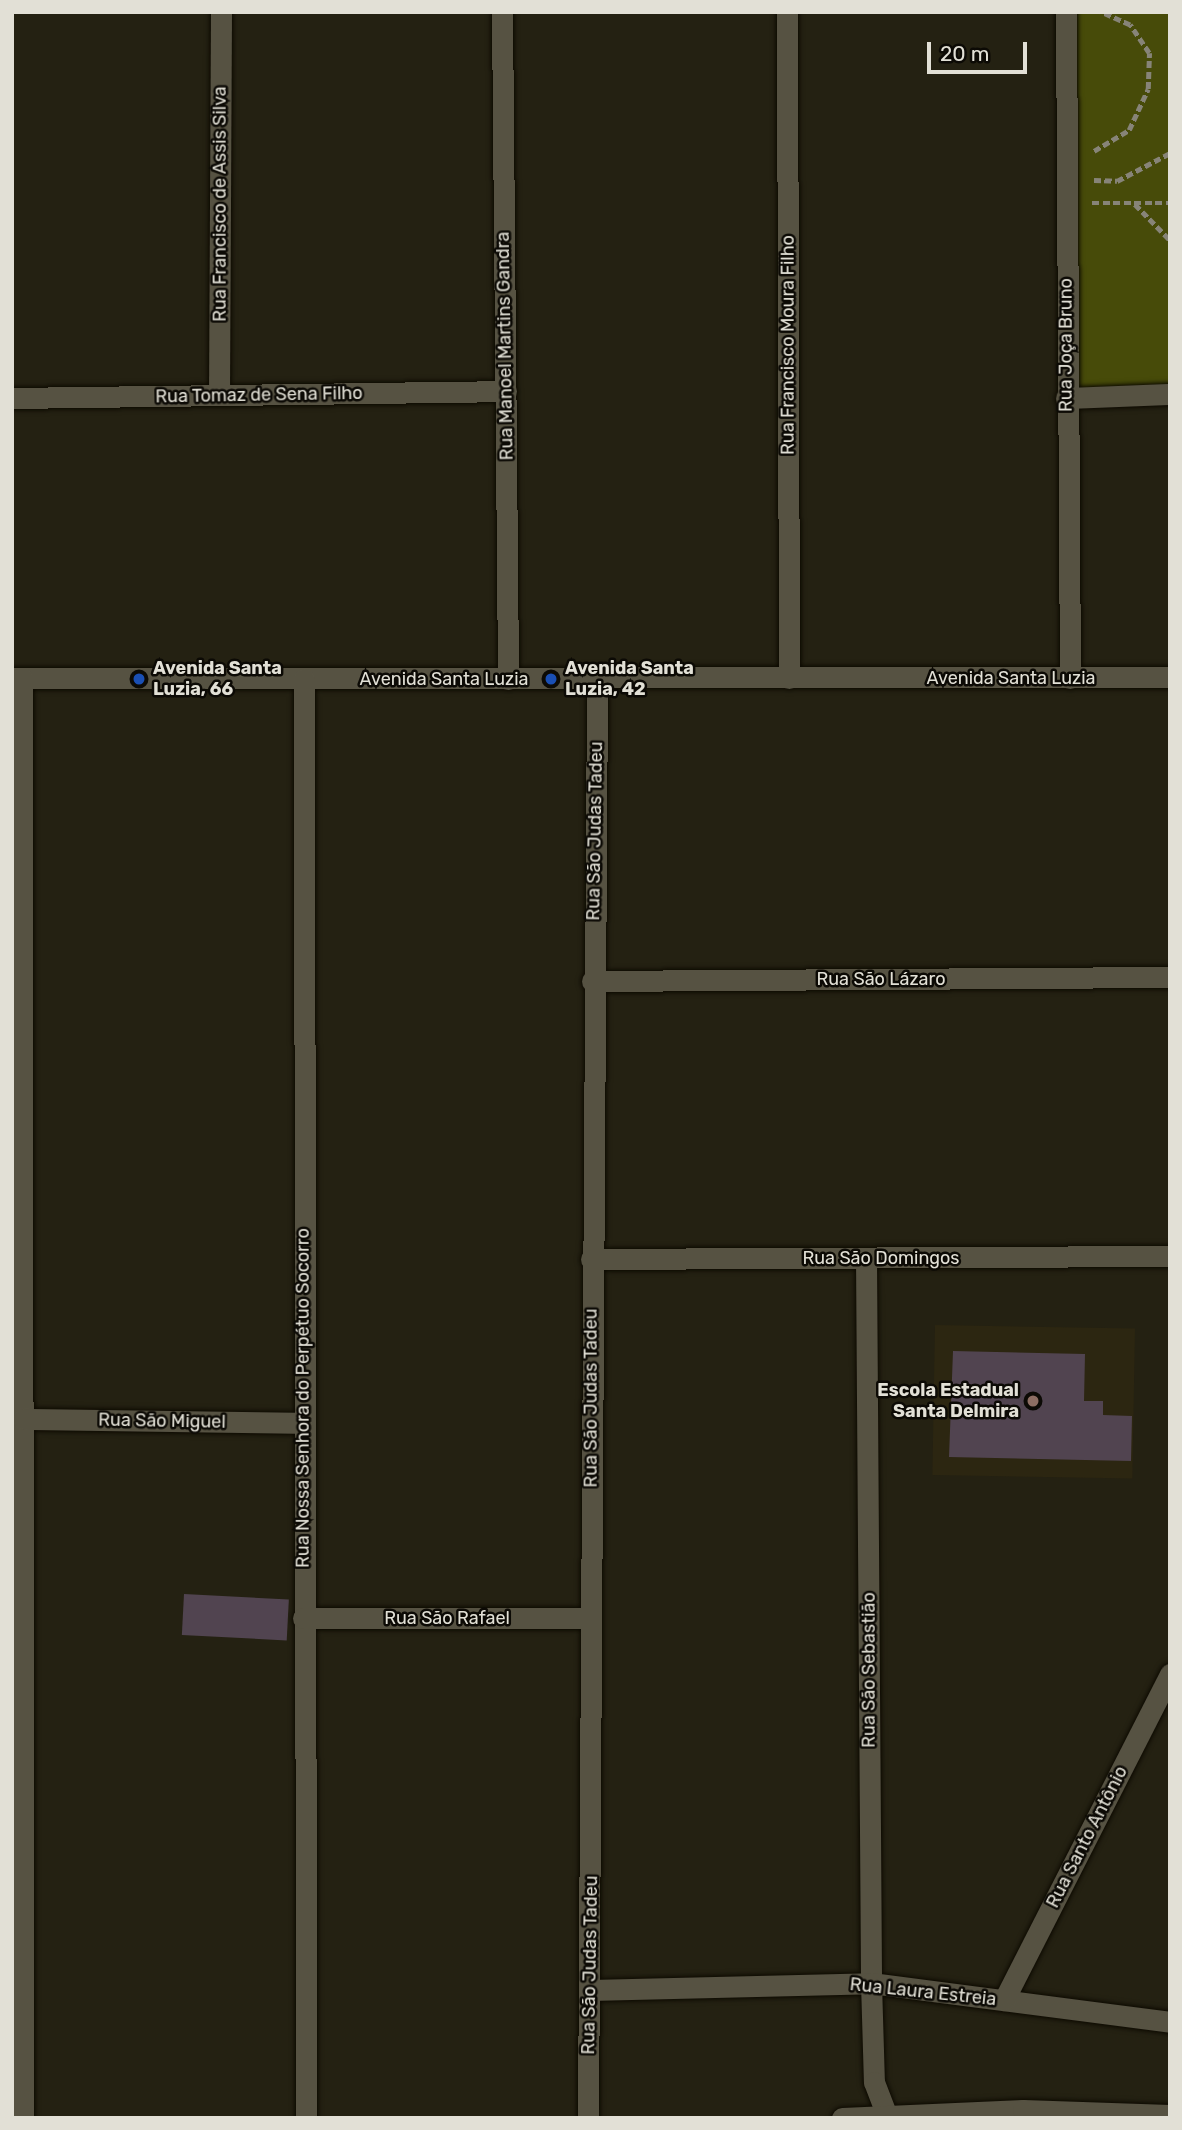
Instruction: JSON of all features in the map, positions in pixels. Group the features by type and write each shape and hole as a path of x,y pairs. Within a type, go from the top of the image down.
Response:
{"street":[{"name":"Rua Francisco de Assis Silva","path":"219,395 220,12"},
{"name":"Rua Manoel Martins Gandra","path":"502,12 508,679"},
{"name":"Rua Francisco Moura Filho","path":"787,12 789,678"},
{"name":"Rua Joça Bruno","path":"1066,12 1066,398 1070,678"},
{"name":"Rua Tomaz de Sena Filho","path":"12,398 506,391"},
{"path":"1066,398 1170,394"},
{"name":"Avenida Santa Luzia","path":"17,678 1170,677"},
{"path":"17,678 17,1259 23,1419 17,1544 23,2118"},
{"name":"Rua Nossa Senhora do Perpétuo Socorro","path":"304,679 302,1423 306,2118"},
{"name":"Rua São Judas Tadeu","path":"588,2118 592,981 597,679"},
{"name":"Rua São Lázaro","path":"592,981 1170,977"},
{"name":"Rua São Domingos","path":"592,1259 1170,1256"},
{"name":"Rua São Sebastião","path":"866,1258 871,1983 874,2082 888,2116"},
{"name":"Rua São Miguel","path":"23,1419 302,1423"},
{"name":"Rua São Rafael","path":"303,1618 591,1618"},
{"name":"Rua Santo Antônio","path":"1004,2000 1170,1674"},
{"name":"Rua Laura Estreia","path":"590,1990 871,1983 1170,2022"},
{"path":"850,2117 874,2082"},
{"path":"850,2117 1170,2115"}],"path":[{"path":"1090,153 1129,130 1148,89 1149,53 1130,25 1101,12"},
{"path":"1090,180 1116,181 1170,153"},
{"path":"1066,203 1170,203"},
{"path":"1134,203 1170,240"}],"shaded area":[{"path":"1073,12 1170,12 1170,389 1073,389"},
{"name":"Escola Estadual Santa Delmira","path":"935,1325 1135,1328 1132,1478 932,1475"}],"building":[{"path":"953,1351 1085,1354 1084,1401 1103,1401 1103,1415 1132,1416 1131,1461 949,1457"},
{"path":"184,1594 289,1599 287,1640 182,1635"}],"place":[{"name":"Avenida Santa Luzia, 66","path":"139,679"},
{"name":"Avenida Santa Luzia, 42","path":"551,679"},
{"name":"Escola Estadual Santa Delmira","path":"1033,1401"}]}
